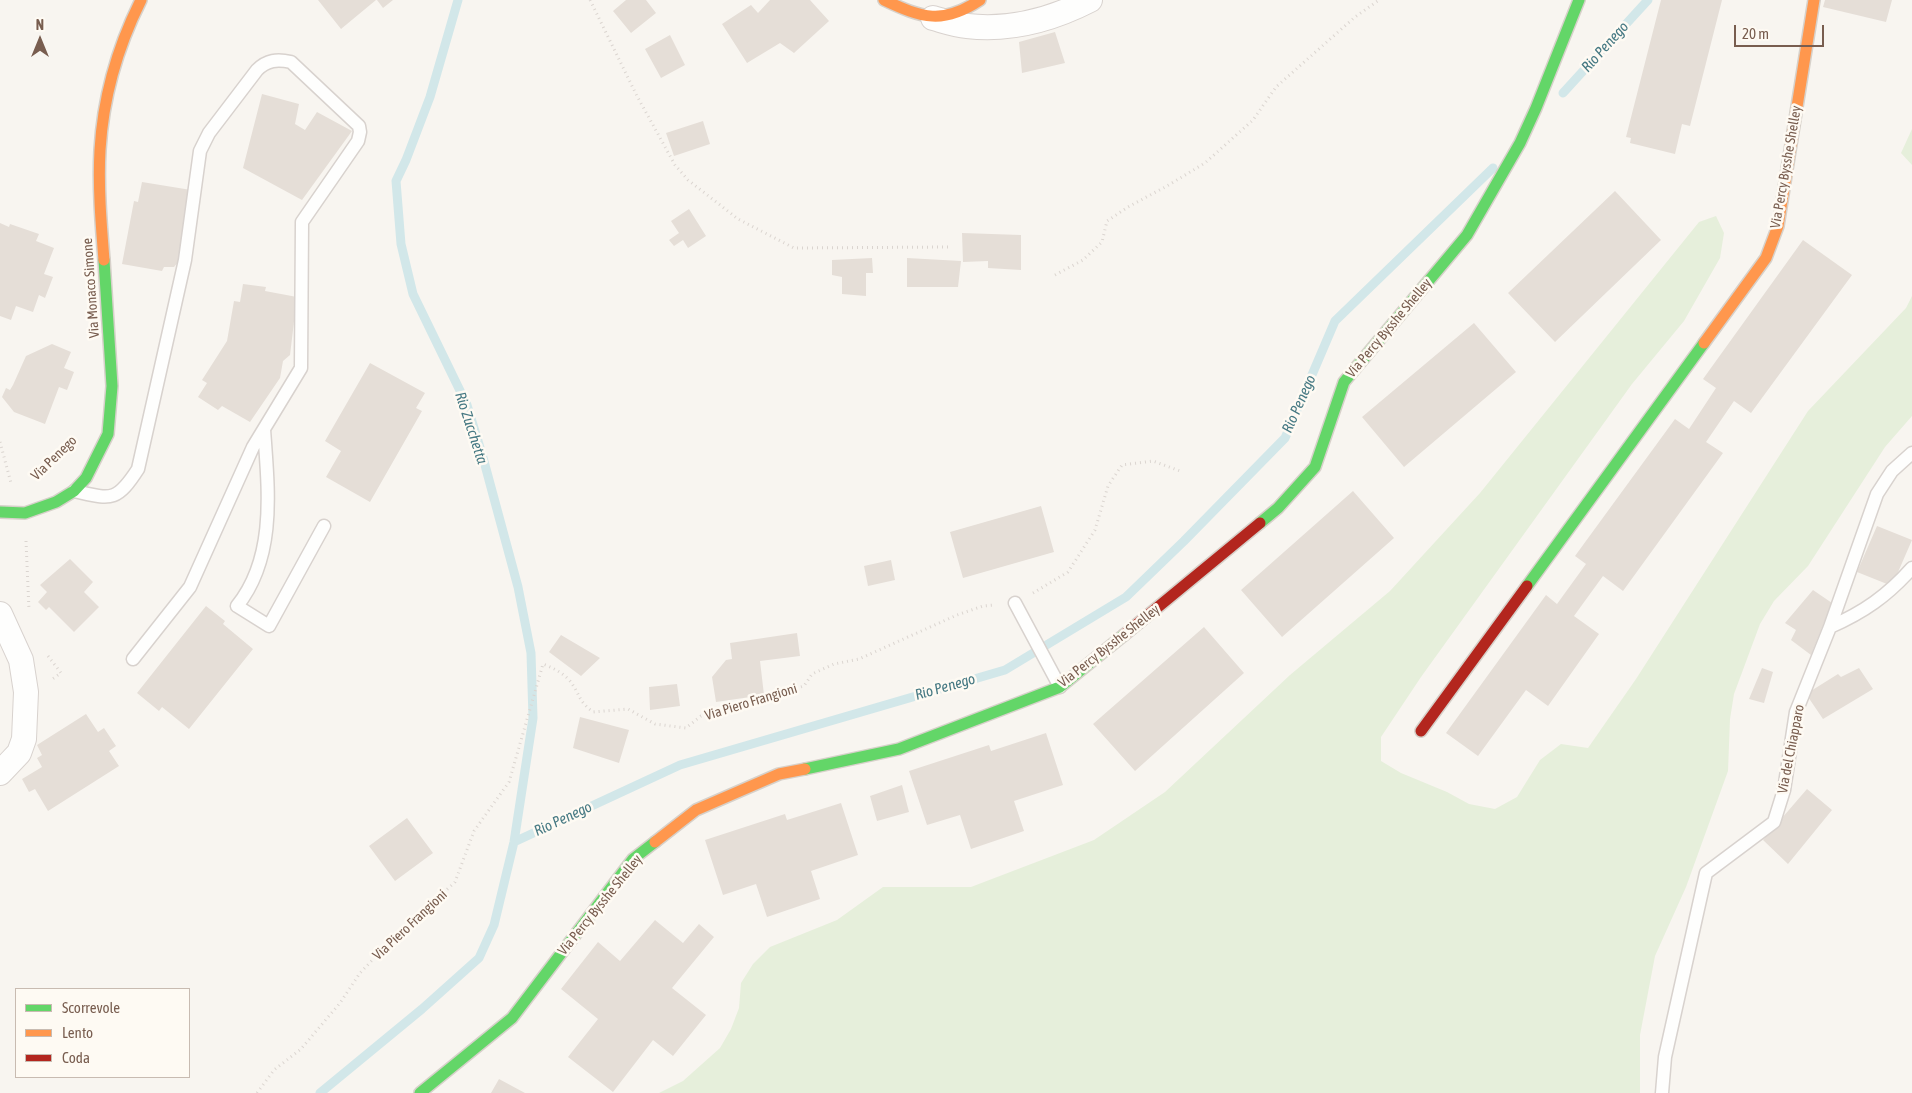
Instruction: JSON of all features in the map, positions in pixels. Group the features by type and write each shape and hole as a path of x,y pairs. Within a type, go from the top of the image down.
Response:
{"street":[{"name":"Via Monaco Simone","path":"0,512 25,513 56,502 74,491 86,478 108,434 112,386 100,202 100,149 108,93 127,28 141,0"},
{"path":"884,0 905,10 933,18 966,26 992,27 1030,24 1075,2"},
{"path":"933,18 962,11 980,0"},
{"name":"Via Percy Bysshe Shelley","path":"420,1093 512,1018 633,859 696,810 779,774 899,749 1060,687 1278,508 1315,467 1344,382 1467,235 1520,143 1578,0"},
{"name":"Via Percy Bysshe Shelley","path":"1421,731 1766,258 1778,226 1814,0"},
{"path":"0,614 21,660 26,692 24,739 19,753 0,773"}],"lane":[{"path":"74,491 107,498 119,493 129,483 138,469 185,260 200,151 209,133 262,65 273,60 291,62 359,126 360,132 358,141 302,222 301,368 253,447 190,587 133,659"},
{"path":"264,429 267,473 264,547 255,576 237,606 269,626 324,526"},
{"name":"Via del Chiapparo","path":"1662,1093 1665,1057 1706,873 1774,822 1784,790 1796,712 1830,627 1877,494 1892,471 1912,453"},
{"path":"1830,627 1854,617 1869,607 1893,589 1912,568"},
{"path":"1015,603 1060,687"}],"path":[{"path":"590,0 637,96 675,165 688,180 738,219 794,248 951,247"},
{"path":"1055,275 1083,260 1102,242 1107,221 1205,163 1253,120 1276,87 1355,17 1379,0"},
{"name":"Via Penego","path":"32,479 71,441"},
{"name":"Via Penego","path":"0,442 11,483 18,484"},
{"name":"Via Piero Frangioni","path":"257,1093 274,1070 301,1049 340,1003 366,967 455,882 474,831 509,782 543,664 560,672 570,682 583,705 593,712 628,709 655,724 686,728 701,716 804,686 812,674 834,664 859,659 957,615 983,606 1015,603 1068,572 1095,530 1108,486 1122,465 1153,461 1180,471"}],"green space":[{"path":"1912,129 1912,165 1901,153"},
{"path":"1716,216 1724,233 1720,258 1684,321 1632,384 1421,677 1381,737 1381,761 1401,773 1447,792 1469,804 1495,809 1517,797 1540,760 1561,744 1588,748 1636,679 1808,411 1906,308 1912,296 1912,416 1885,447 1808,566 1774,601 1760,624 1734,694 1730,719 1728,771 1686,887 1655,956 1640,1035 1640,1093 659,1093 683,1081 720,1048 731,1029 739,1008 741,983 753,964 770,947 837,920 883,887 971,887 1094,840 1165,792 1290,675 1390,591 1480,493 1699,222"}],"building":[{"path":"318,0 376,0 341,29"},
{"path":"377,0 393,0 383,8"},
{"path":"626,0 646,0 656,13 631,33 613,11"},
{"path":"770,0 810,0 829,21 794,53 780,43 747,63 722,24 751,5 758,13"},
{"path":"1661,0 1722,0 1690,126 1682,124 1675,154 1630,143 1631,138 1626,137"},
{"path":"1825,0 1892,0 1886,22 1823,7"},
{"path":"1055,32 1065,63 1022,73 1019,42"},
{"path":"670,35 685,65 661,78 645,49"},
{"path":"262,94 299,104 295,124 305,130 317,112 352,131 302,200 243,168"},
{"path":"703,121 710,144 674,156 666,133"},
{"path":"142,182 191,190 179,261 174,267 164,267 162,271 122,264 134,201 138,202"},
{"path":"1615,191 1661,240 1555,342 1508,293"},
{"path":"689,209 706,236 688,248 683,240 674,246 669,240 679,233 671,221"},
{"path":"0,223 9,227 10,224 39,234 36,241 54,248 44,274 53,277 45,298 39,295 33,312 16,306 11,320 0,316"},
{"path":"962,233 1021,235 1021,270 988,268 988,261 963,262"},
{"path":"1803,240 1852,275 1751,413 1734,401 1706,442 1723,453 1623,591 1603,576 1574,616 1599,634 1548,706 1526,690 1478,756 1446,733 1546,595 1557,604 1586,564 1575,556 1675,419 1689,429 1716,388 1703,379"},
{"path":"872,258 873,273 866,273 866,296 842,294 842,277 832,275 832,260"},
{"path":"907,258 961,261 958,287 907,287"},
{"path":"243,284 266,287 265,291 297,297 290,355 283,361 280,378 250,422 222,406 218,410 198,397 207,383 202,380 227,341 234,301 240,302"},
{"path":"1474,323 1516,372 1404,467 1362,417"},
{"path":"52,344 71,352 64,368 74,372 67,390 59,387 45,424 14,412 2,397 6,388 10,390 13,385 26,356"},
{"path":"370,363 425,393 416,408 422,411 370,502 326,477 341,451 325,441"},
{"path":"1353,491 1394,538 1282,637 1241,590"},
{"path":"1041,506 1054,552 963,578 950,532"},
{"path":"1877,526 1912,540 1892,586 1857,572"},
{"path":"70,559 93,582 84,592 99,607 74,632 49,607 46,610 38,602 47,592 40,585"},
{"path":"891,560 895,580 868,586 864,566"},
{"path":"1813,590 1832,603 1811,655 1791,640 1796,630 1785,623"},
{"path":"206,606 225,621 223,624 253,649 189,729 162,707 159,711 137,693"},
{"path":"1204,627 1244,673 1135,771 1093,724"},
{"path":"797,633 800,656 760,661 764,695 716,702 712,677 726,660 732,659 730,643"},
{"path":"561,635 600,658 581,676 549,652"},
{"path":"1762,668 1773,672 1764,703 1749,699"},
{"path":"1859,668 1873,689 1823,719 1806,694 1838,674 1841,677"},
{"path":"677,684 680,706 650,710 649,687"},
{"path":"86,714 98,732 104,728 116,746 109,751 119,766 48,811 35,789 29,792 22,779 42,767 37,758 42,755 37,745"},
{"path":"580,717 629,730 619,763 573,748"},
{"path":"1046,733 1063,785 1014,801 1024,831 971,849 960,815 927,825 909,771 989,745 991,751"},
{"path":"902,785 909,812 877,821 870,796"},
{"path":"1807,789 1832,810 1788,864 1763,840"},
{"path":"841,803 858,855 811,871 820,899 767,917 756,884 723,895 705,840 785,814 787,820"},
{"path":"407,818 433,853 395,881 369,846"},
{"path":"655,920 683,943 699,924 714,937 672,988 706,1015 673,1056 653,1040 613,1092 568,1057 598,1019 561,989 598,942 620,961"},
{"path":"499,1079 525,1093 491,1093"}],"waterway":[{"name":"Rio Zucchetta","path":"320,1093 422,1009 479,958 494,925 514,842 533,718 531,653 518,587 482,454 467,405 413,294 401,244 396,181 430,97 458,0"},
{"name":"Rio Penego","path":"1563,93 1648,0"},
{"name":"Rio Penego","path":"514,842 680,765 1005,670 1126,597 1285,438 1335,321 1493,168"}],"traffic: fast":[{"path":"1260,523 1278,508 1315,467 1344,382 1467,235 1520,143 1579,0"},
{"path":"0,512 25,513 56,502 74,491 86,478 108,434 112,386 104,260"},
{"path":"1527,586 1704,343"},
{"path":"805,769 899,749 1060,687 1124,635"},
{"path":"420,1093 512,1018 633,859 655,842"}],"traffic: slow":[{"path":"104,260 99,177 104,111 119,54 141,0"},
{"path":"884,0 921,15 932,16 955,13 980,0"},
{"path":"1704,343 1766,258 1778,226 1814,0"},
{"path":"655,842 696,810 779,774 805,769"}],"traffic: jam":[{"path":"1124,635 1260,523"},
{"path":"1421,731 1527,586"}]}
